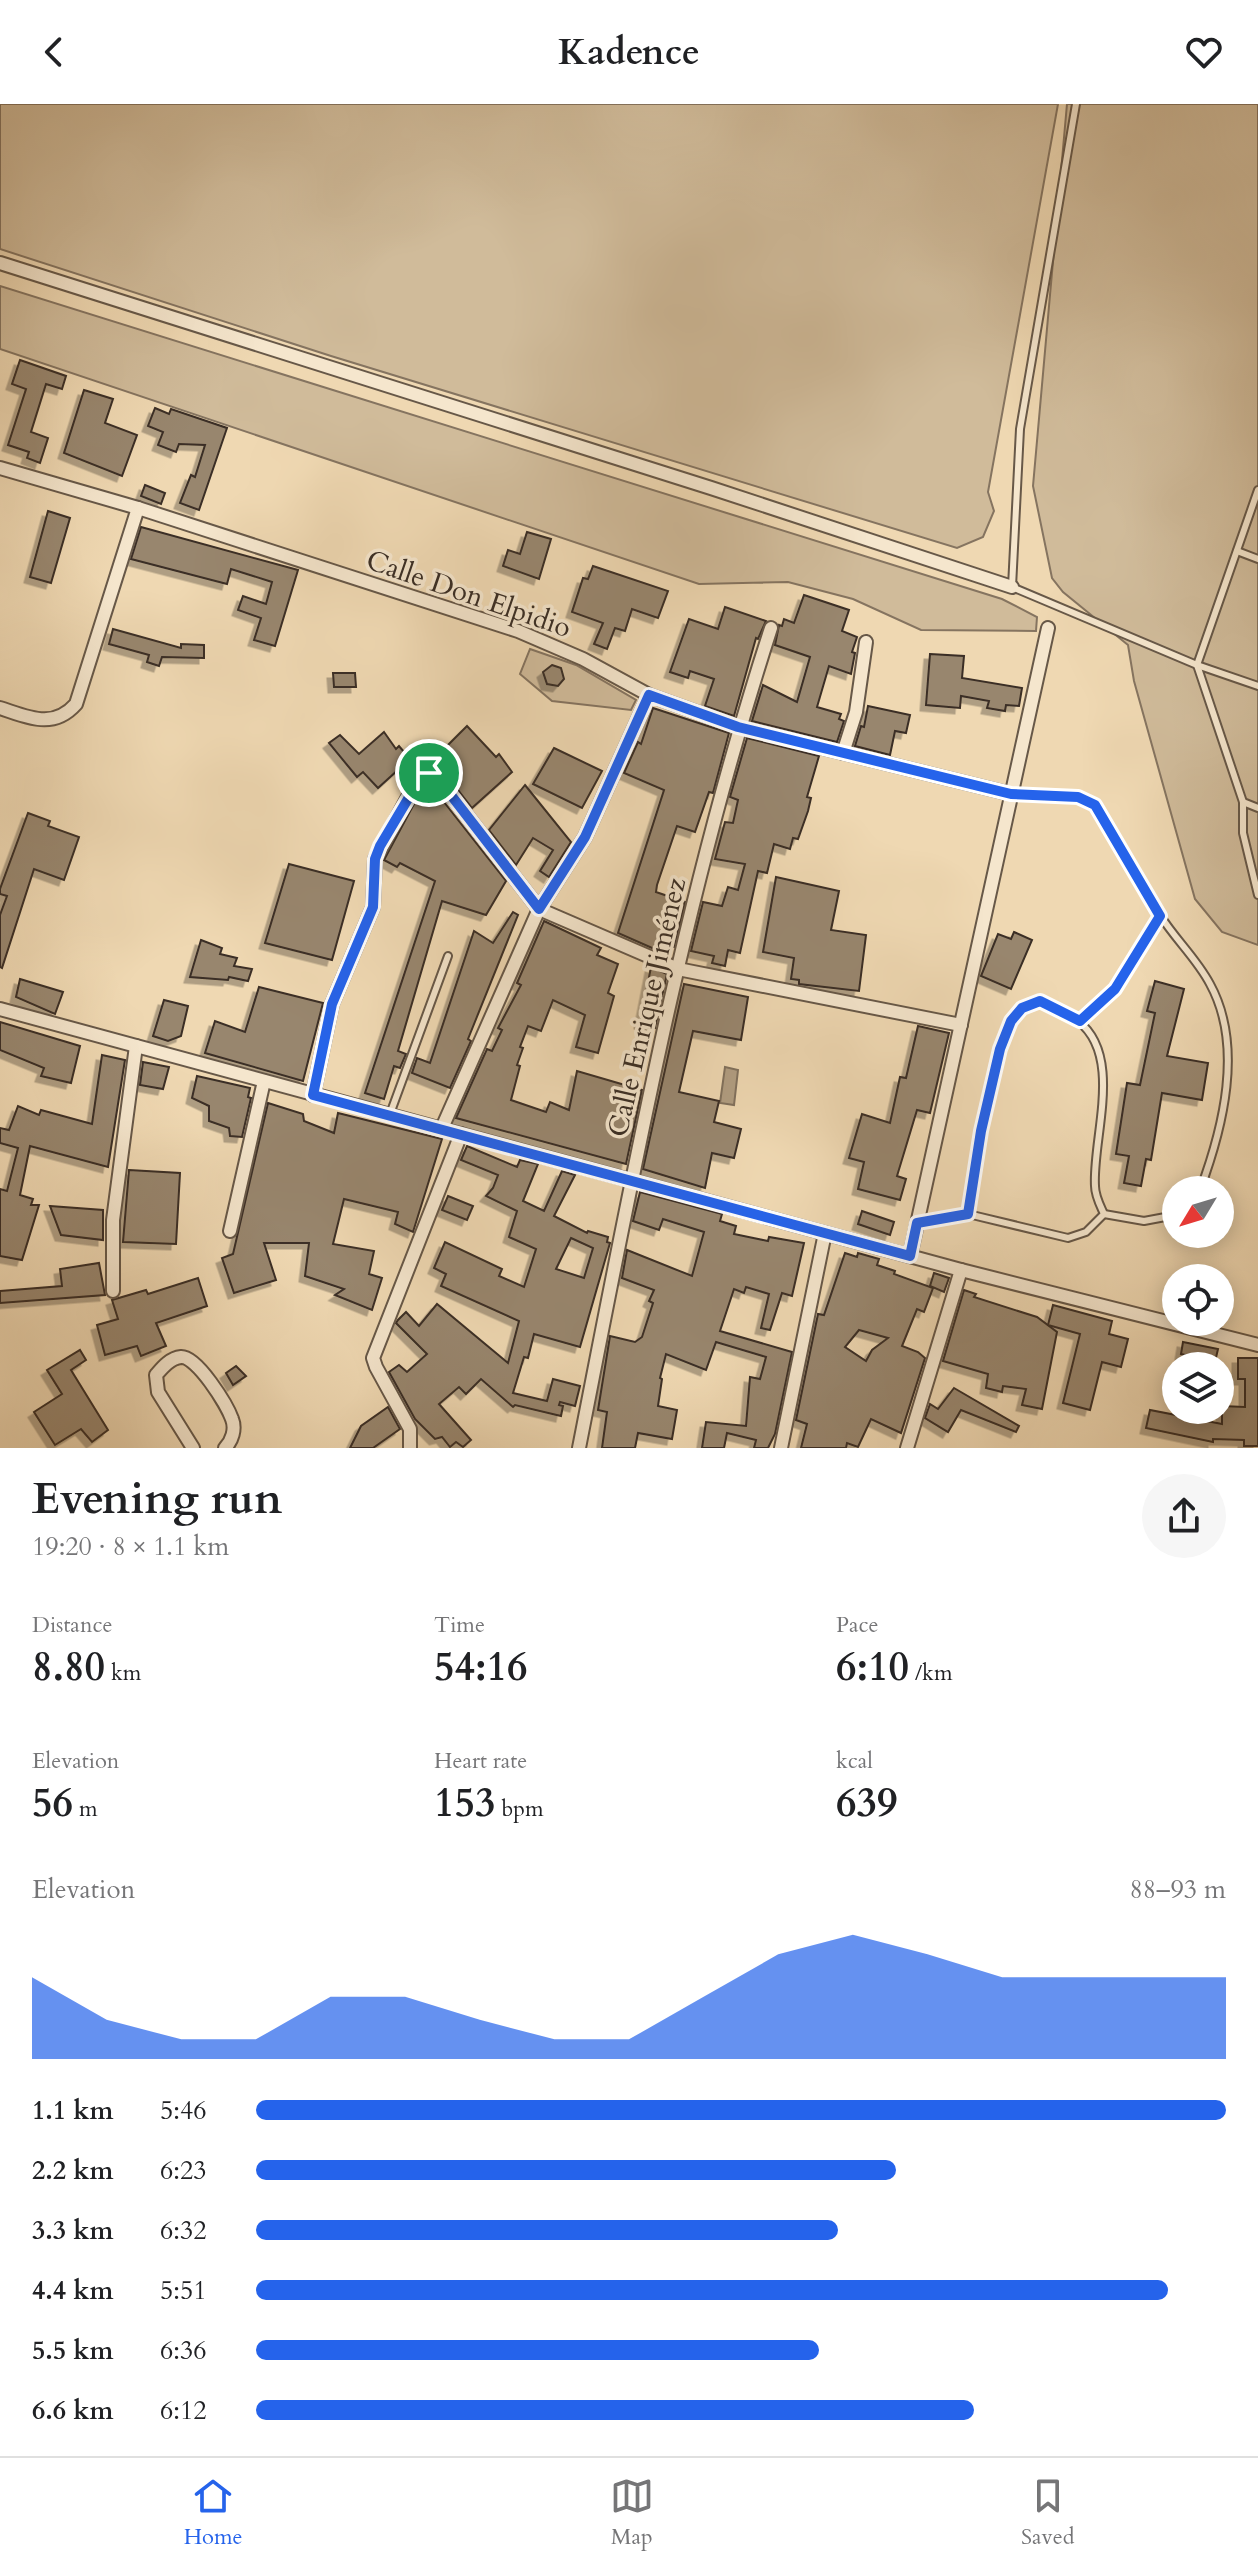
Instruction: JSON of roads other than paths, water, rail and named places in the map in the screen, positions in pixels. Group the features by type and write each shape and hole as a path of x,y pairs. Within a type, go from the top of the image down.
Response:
{"street":[{"path":"0,263 726,492 1012,587"},
{"name":"Calle Don Elpidio","path":"0,468 138,508 518,631 583,659 649,695 738,727 1011,794"},
{"path":"0,708 49,721 60,718 76,704 138,508"},
{"name":"Calle Enrique Jiménez","path":"579,1448 631,1180 678,969 738,727 771,628"},
{"path":"910,1256 1048,628"},
{"path":"843,753 856,712 866,642"},
{"path":"442,1128 539,909 585,837 649,695"},
{"path":"313,1095 332,1004 373,907 375,859 421,777 429,773 437,777 539,909 678,969 961,1025"},
{"path":"0,1009 961,1270 1258,1345"},
{"path":"113,1291 113,1220 136,1046"},
{"path":"230,1231 264,1081"},
{"path":"410,1448 410,1429 373,1358 461,1134"},
{"path":"781,1448 825,1233"},
{"path":"907,1448 961,1270"},
{"path":"193,1448 158,1392 156,1375 168,1362 181,1357 191,1360 213,1384 234,1421 232,1441 225,1448"}],"lane":[{"path":"1076,104 1020,429 1012,587 1197,665 1258,686"},
{"path":"1258,490 1197,665 1243,802 1243,833 1258,895"},
{"path":"1237,551 1258,559"},
{"path":"1011,794 1078,797 1095,805 1160,916 1209,982 1224,1014 1228,1066 1216,1146 1205,1176"},
{"path":"1243,802 1258,808"},
{"path":"1080,1021 1115,989 1160,916"},
{"path":"389,1115 448,956"},
{"path":"968,1214 981,1131 1000,1049 1011,1021 1022,1008 1040,1001 1080,1021 1092,1037 1103,1066 1094,1183 1104,1214"},
{"path":"917,1223 968,1214 1068,1238 1086,1232 1104,1214"},
{"path":"1104,1214 1144,1221 1162,1218"}]}
